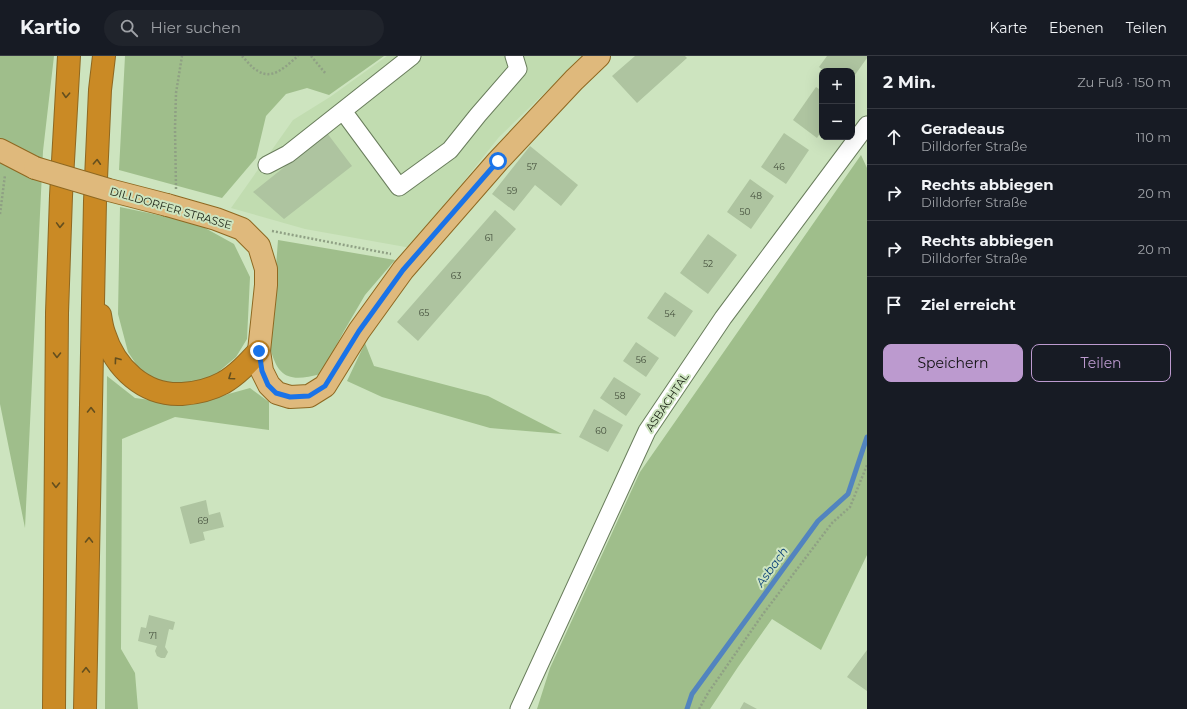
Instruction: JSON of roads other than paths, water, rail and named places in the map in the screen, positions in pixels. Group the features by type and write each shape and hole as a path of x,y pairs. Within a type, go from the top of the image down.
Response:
{"highway":[{"path":"54,709 58,313 61,196 69,56"},
{"path":"85,709 95,201 100,90 104,56"},
{"path":"94,284 104,333 113,355 137,382 154,390 174,394 193,394 208,390 222,383 239,371 259,351"}],"main road":[{"name":"DILLDORFER STRASSE","path":"4,152 34,168 109,190 216,218 242,229 259,246 266,269 266,285 259,351 262,371 268,385 276,393 290,397 309,396 325,386 359,331 403,270 498,161 574,80 599,56"}],"street":[{"path":"268,164 288,154 412,56"},
{"path":"343,111 399,187 450,150 518,69 514,56"},
{"name":"ASBACHTAL","path":"519,709 647,431 723,318 867,125"}],"waterway":[{"name":"Asbach","path":"687,709 692,694 818,521 848,494 867,437"}]}
